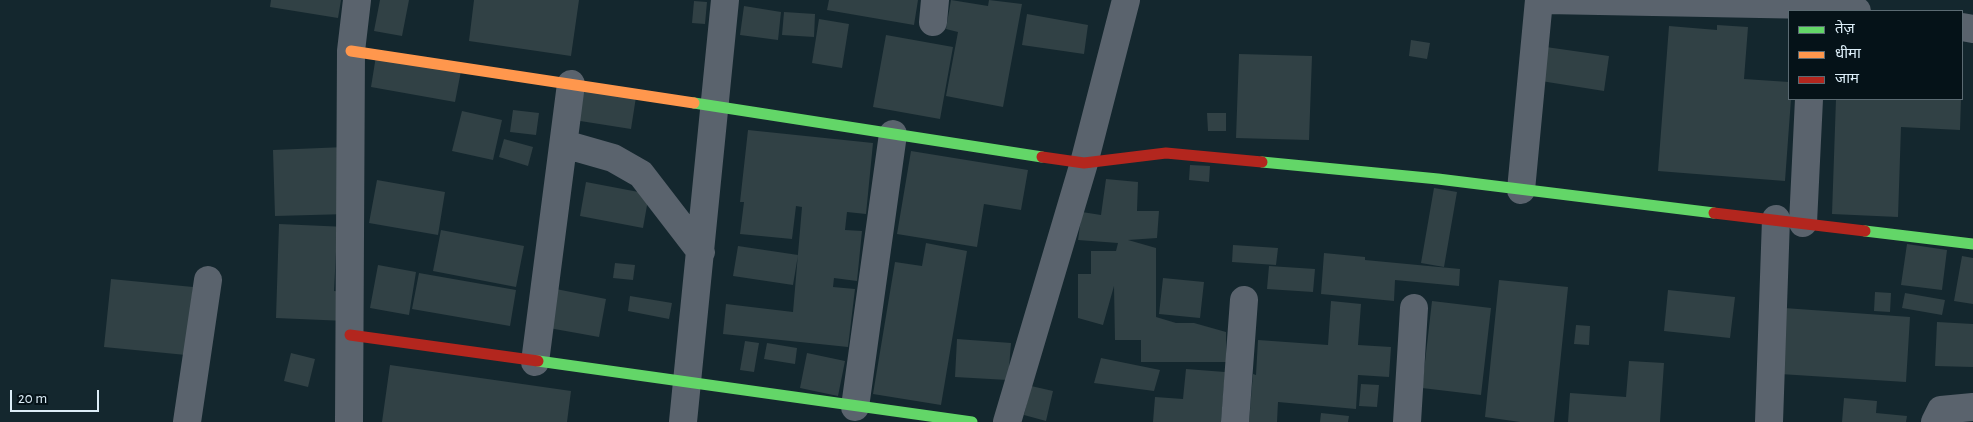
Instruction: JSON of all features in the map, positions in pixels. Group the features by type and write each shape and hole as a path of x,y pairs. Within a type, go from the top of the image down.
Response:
{"street":[{"path":"349,422 351,51 357,0"},
{"path":"683,422 716,107 725,0"},
{"path":"1007,422 1084,163 1126,0"},
{"path":"1521,190 1539,0"},
{"path":"1546,0 1814,5 1849,10"},
{"path":"351,51 1084,163 1166,153 1521,190 1973,244"},
{"path":"535,362 571,84"},
{"path":"1803,223 1809,100"},
{"path":"854,407 893,134"},
{"path":"564,144 614,158 640,174 701,252"},
{"path":"1769,422 1776,219"},
{"path":"187,422 208,280"},
{"path":"1236,422 1244,300"},
{"path":"1408,422 1414,308"},
{"path":"350,335 972,422"},
{"path":"1935,422 1940,410 1973,407"}],"building":[{"path":"271,0 341,0 338,18 270,7"},
{"path":"380,0 409,0 402,36 374,31"},
{"path":"474,0 579,0 571,56 469,41"},
{"path":"829,0 918,0 914,25 827,10"},
{"path":"951,0 988,6 989,0 1022,4 1003,107 946,96 958,32 946,29"},
{"path":"694,1 707,2 705,24 692,23"},
{"path":"744,6 781,12 778,40 740,35"},
{"path":"784,12 815,14 814,37 782,35"},
{"path":"1027,14 1088,25 1084,54 1022,45"},
{"path":"819,19 849,24 842,68 812,63"},
{"path":"1717,25 1748,27 1744,79 1788,82 1788,100 1791,100 1785,181 1658,171 1669,26 1717,30"},
{"path":"886,35 953,47 940,119 873,107"},
{"path":"1411,40 1430,43 1427,59 1409,56"},
{"path":"1546,47 1609,56 1604,91 1541,81"},
{"path":"1239,54 1312,56 1309,140 1236,138"},
{"path":"376,56 461,71 455,102 371,87"},
{"path":"580,87 636,97 631,129 574,120"},
{"path":"1836,100 1961,100 1960,130 1901,127 1898,217 1832,214"},
{"path":"513,110 539,113 536,135 510,132"},
{"path":"462,111 502,120 493,160 452,151"},
{"path":"1207,113 1226,113 1226,131 1208,131"},
{"path":"748,130 873,143 866,214 847,212 845,230 862,231 857,281 834,278 833,287 855,289 848,347 723,334 726,304 793,312 802,207 796,206 792,239 740,234 744,202 740,202"},
{"path":"504,139 533,147 528,166 499,157"},
{"path":"345,147 348,214 275,216 273,150"},
{"path":"911,151 1028,170 1021,210 984,204 977,247 897,234"},
{"path":"1190,165 1210,166 1209,182 1189,180"},
{"path":"1106,179 1138,182 1137,211 1159,211 1157,238 1128,240 1156,248 1156,317 1176,323 1194,323 1226,332 1226,362 1141,362 1141,340 1115,340 1114,286 1103,325 1078,318 1078,274 1091,274 1091,251 1116,251 1118,243 1078,240 1082,212 1101,215"},
{"path":"377,180 445,192 438,235 369,223"},
{"path":"586,182 649,194 643,228 580,216"},
{"path":"1434,188 1457,192 1444,267 1421,263"},
{"path":"279,224 347,227 346,252 336,252 334,291 347,292 346,321 276,318"},
{"path":"441,230 524,246 516,287 433,271"},
{"path":"926,243 967,251 941,405 873,394 895,262 922,266"},
{"path":"1907,244 1947,250 1942,290 1901,285"},
{"path":"1233,245 1278,248 1276,265 1232,262"},
{"path":"738,246 798,255 793,285 733,276"},
{"path":"1324,253 1365,257 1365,260 1460,269 1459,286 1395,280 1394,301 1321,294"},
{"path":"1962,256 1973,258 1973,304 1954,301"},
{"path":"615,263 635,265 633,280 613,278"},
{"path":"378,265 416,272 409,315 370,308"},
{"path":"1269,266 1315,269 1313,292 1267,289"},
{"path":"419,273 516,290 510,326 412,309"},
{"path":"1163,278 1204,282 1200,318 1159,314"},
{"path":"111,279 193,287 186,355 104,347"},
{"path":"1499,280 1568,287 1554,422 1520,422 1485,417"},
{"path":"556,289 606,299 599,337 549,328"},
{"path":"1668,290 1735,297 1730,338 1664,331"},
{"path":"1875,292 1891,293 1890,312 1874,311"},
{"path":"1905,293 1945,300 1942,315 1902,308"},
{"path":"630,296 672,303 669,319 628,311"},
{"path":"1331,301 1361,304 1358,345 1391,347 1389,377 1358,375 1356,409 1278,402 1277,422 1249,422 1253,374 1256,375 1258,340 1328,345"},
{"path":"1432,301 1491,308 1481,395 1422,388"},
{"path":"1784,308 1910,317 1906,382 1780,374"},
{"path":"1937,322 1973,324 1973,367 1935,366"},
{"path":"1576,325 1590,326 1589,345 1574,344"},
{"path":"957,339 1011,343 1008,380 955,377"},
{"path":"745,341 759,343 754,372 740,370"},
{"path":"767,343 797,348 795,364 764,359"},
{"path":"291,353 315,359 308,387 284,381"},
{"path":"807,353 845,361 838,396 800,388"},
{"path":"1101,358 1160,370 1154,391 1094,383"},
{"path":"1629,361 1664,363 1660,422 1568,422 1570,393 1626,397"},
{"path":"390,365 571,391 567,422 382,422"},
{"path":"1186,369 1225,372 1221,422 1153,422 1155,397 1183,399"},
{"path":"1361,384 1379,385 1377,407 1359,406"},
{"path":"1031,386 1053,391 1046,421 1024,415"},
{"path":"1844,398 1877,401 1876,413 1907,416 1906,422 1842,422"},
{"path":"1321,413 1349,416 1348,422 1320,422"}],"traffic: fast":[{"path":"694,103 1042,157"},
{"path":"1262,162 1438,179 1714,213"},
{"path":"1865,231 1973,244"},
{"path":"538,361 972,422"}],"traffic: slow":[{"path":"351,51 694,103"}],"traffic: jam":[{"path":"1042,157 1084,163 1166,153 1262,162"},
{"path":"1714,213 1865,231"},
{"path":"350,335 538,361"}]}
